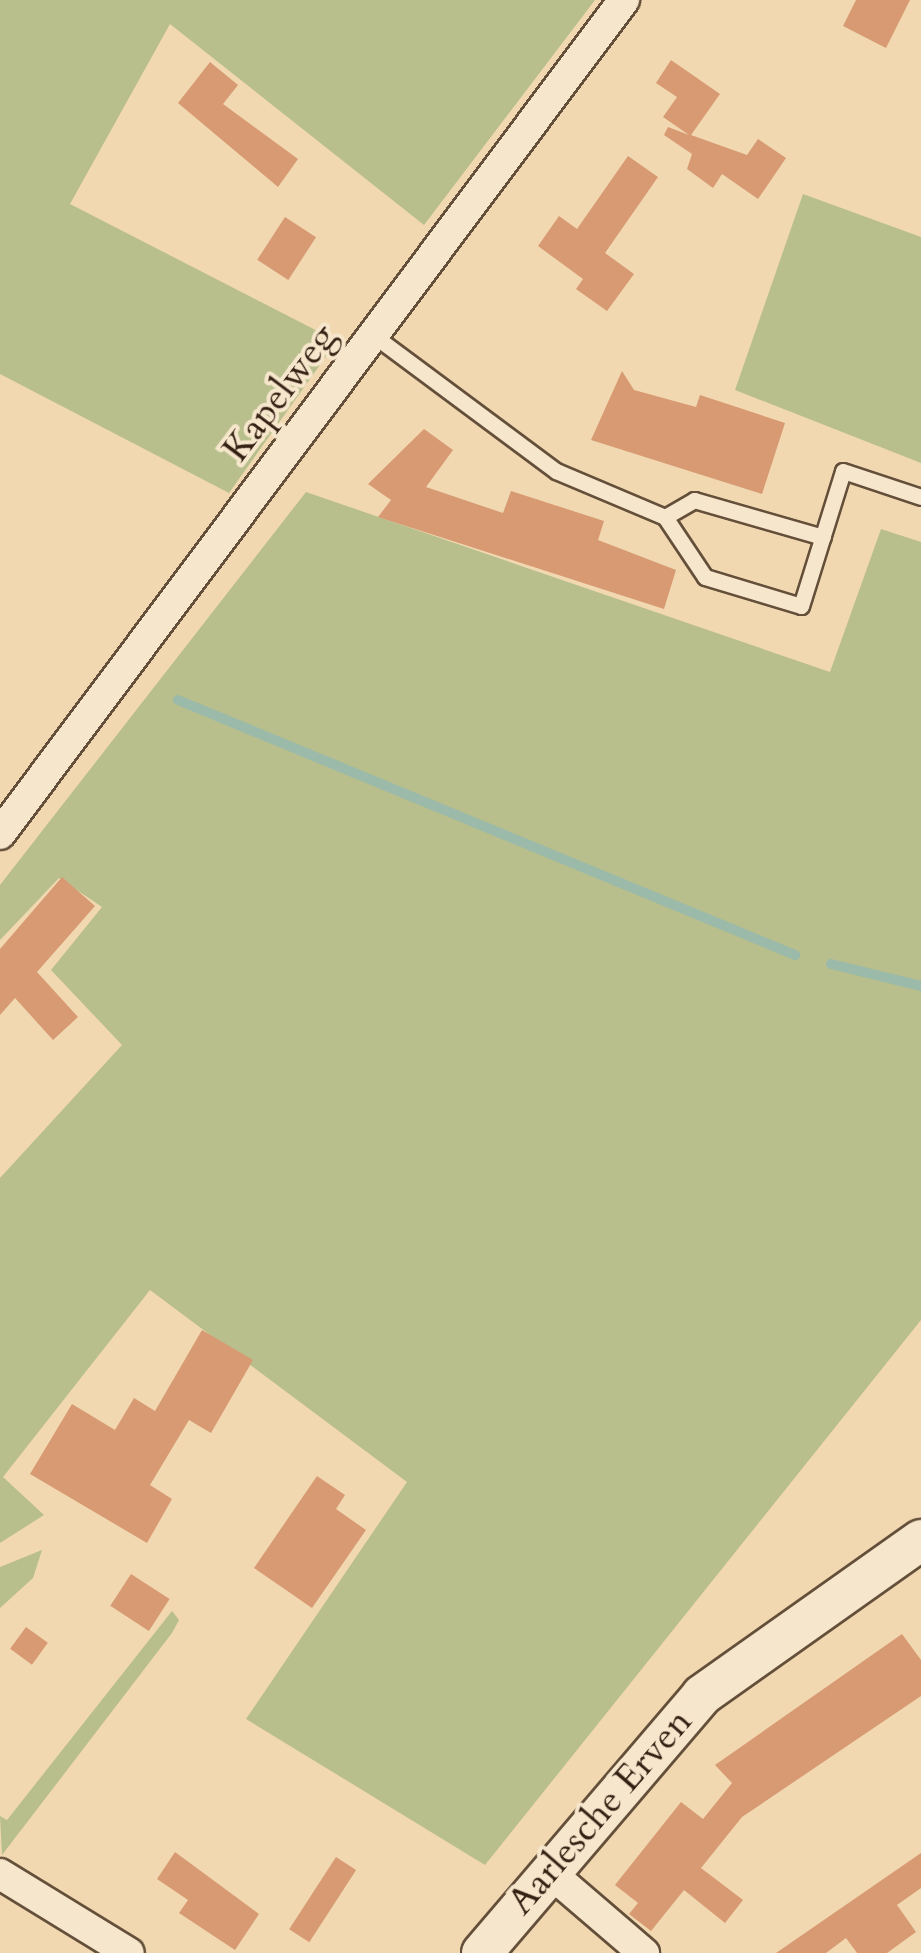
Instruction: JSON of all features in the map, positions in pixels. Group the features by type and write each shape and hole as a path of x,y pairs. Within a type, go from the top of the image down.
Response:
{"street":[{"name":"Kapelweg","path":"0,834 624,0"},
{"name":"Aarlesche Erven","path":"482,1953 547,1870 702,1695 921,1540"},
{"path":"547,1870 644,1953"},
{"path":"0,1874 129,1953"}],"lane":[{"path":"373,335 556,472 666,517 706,577 801,606 843,471 921,498"},
{"path":"666,517 694,500 822,537"}],"green space":[{"path":"0,0 595,0 424,225 170,24 70,204 337,341 229,493 0,374"},
{"path":"803,194 921,237 921,463 735,390"},
{"path":"306,492 830,672 881,529 921,542 921,1320 485,1865 246,1719 407,1482 150,1290 3,1477 44,1515 0,1543 0,1178 122,1045 51,970 102,907 59,878 0,940 0,885"},
{"path":"42,1550 33,1578 0,1608 0,1567"},
{"path":"172,1611 179,1620 172,1633 2,1855 0,1816 7,1820"}],"building":[{"path":"856,0 910,0 886,48 843,26"},
{"path":"671,60 720,94 691,135 747,155 758,139 786,158 758,199 722,174 713,188 687,169 692,154 664,135 668,127 689,135 663,117 677,97 656,83"},
{"path":"210,62 238,85 223,104 298,159 278,187 178,103"},
{"path":"628,156 658,177 605,253 634,274 607,311 576,289 583,279 538,246 559,216 577,229"},
{"path":"285,217 316,237 288,280 257,260"},
{"path":"622,371 634,390 696,407 700,395 785,423 762,494 591,440"},
{"path":"424,429 453,450 426,487 503,513 511,491 604,521 598,540 676,570 664,609 378,517 391,500 368,484"},
{"path":"62,877 95,906 37,972 78,1017 53,1040 15,998 0,1015 0,949"},
{"path":"202,1330 253,1360 211,1433 189,1420 150,1485 172,1499 147,1543 30,1474 72,1404 115,1430 134,1398 155,1411"},
{"path":"317,1476 345,1495 336,1509 366,1530 312,1608 254,1568"},
{"path":"131,1574 170,1599 149,1631 110,1606"},
{"path":"26,1627 48,1643 32,1665 10,1649"},
{"path":"902,1634 921,1660 921,1696 742,1817 701,1868 743,1900 725,1923 684,1890 651,1931 629,1914 638,1903 615,1885 681,1802 703,1819 732,1783 715,1765"},
{"path":"175,1852 259,1914 235,1950 179,1913 188,1900 157,1879"},
{"path":"921,1853 921,1888 897,1905 916,1932 887,1953 857,1953 846,1938 826,1953 776,1953"},
{"path":"336,1857 356,1870 309,1942 289,1929"}],"waterway":[{"path":"178,700 795,955"},
{"path":"831,964 921,986"}]}
